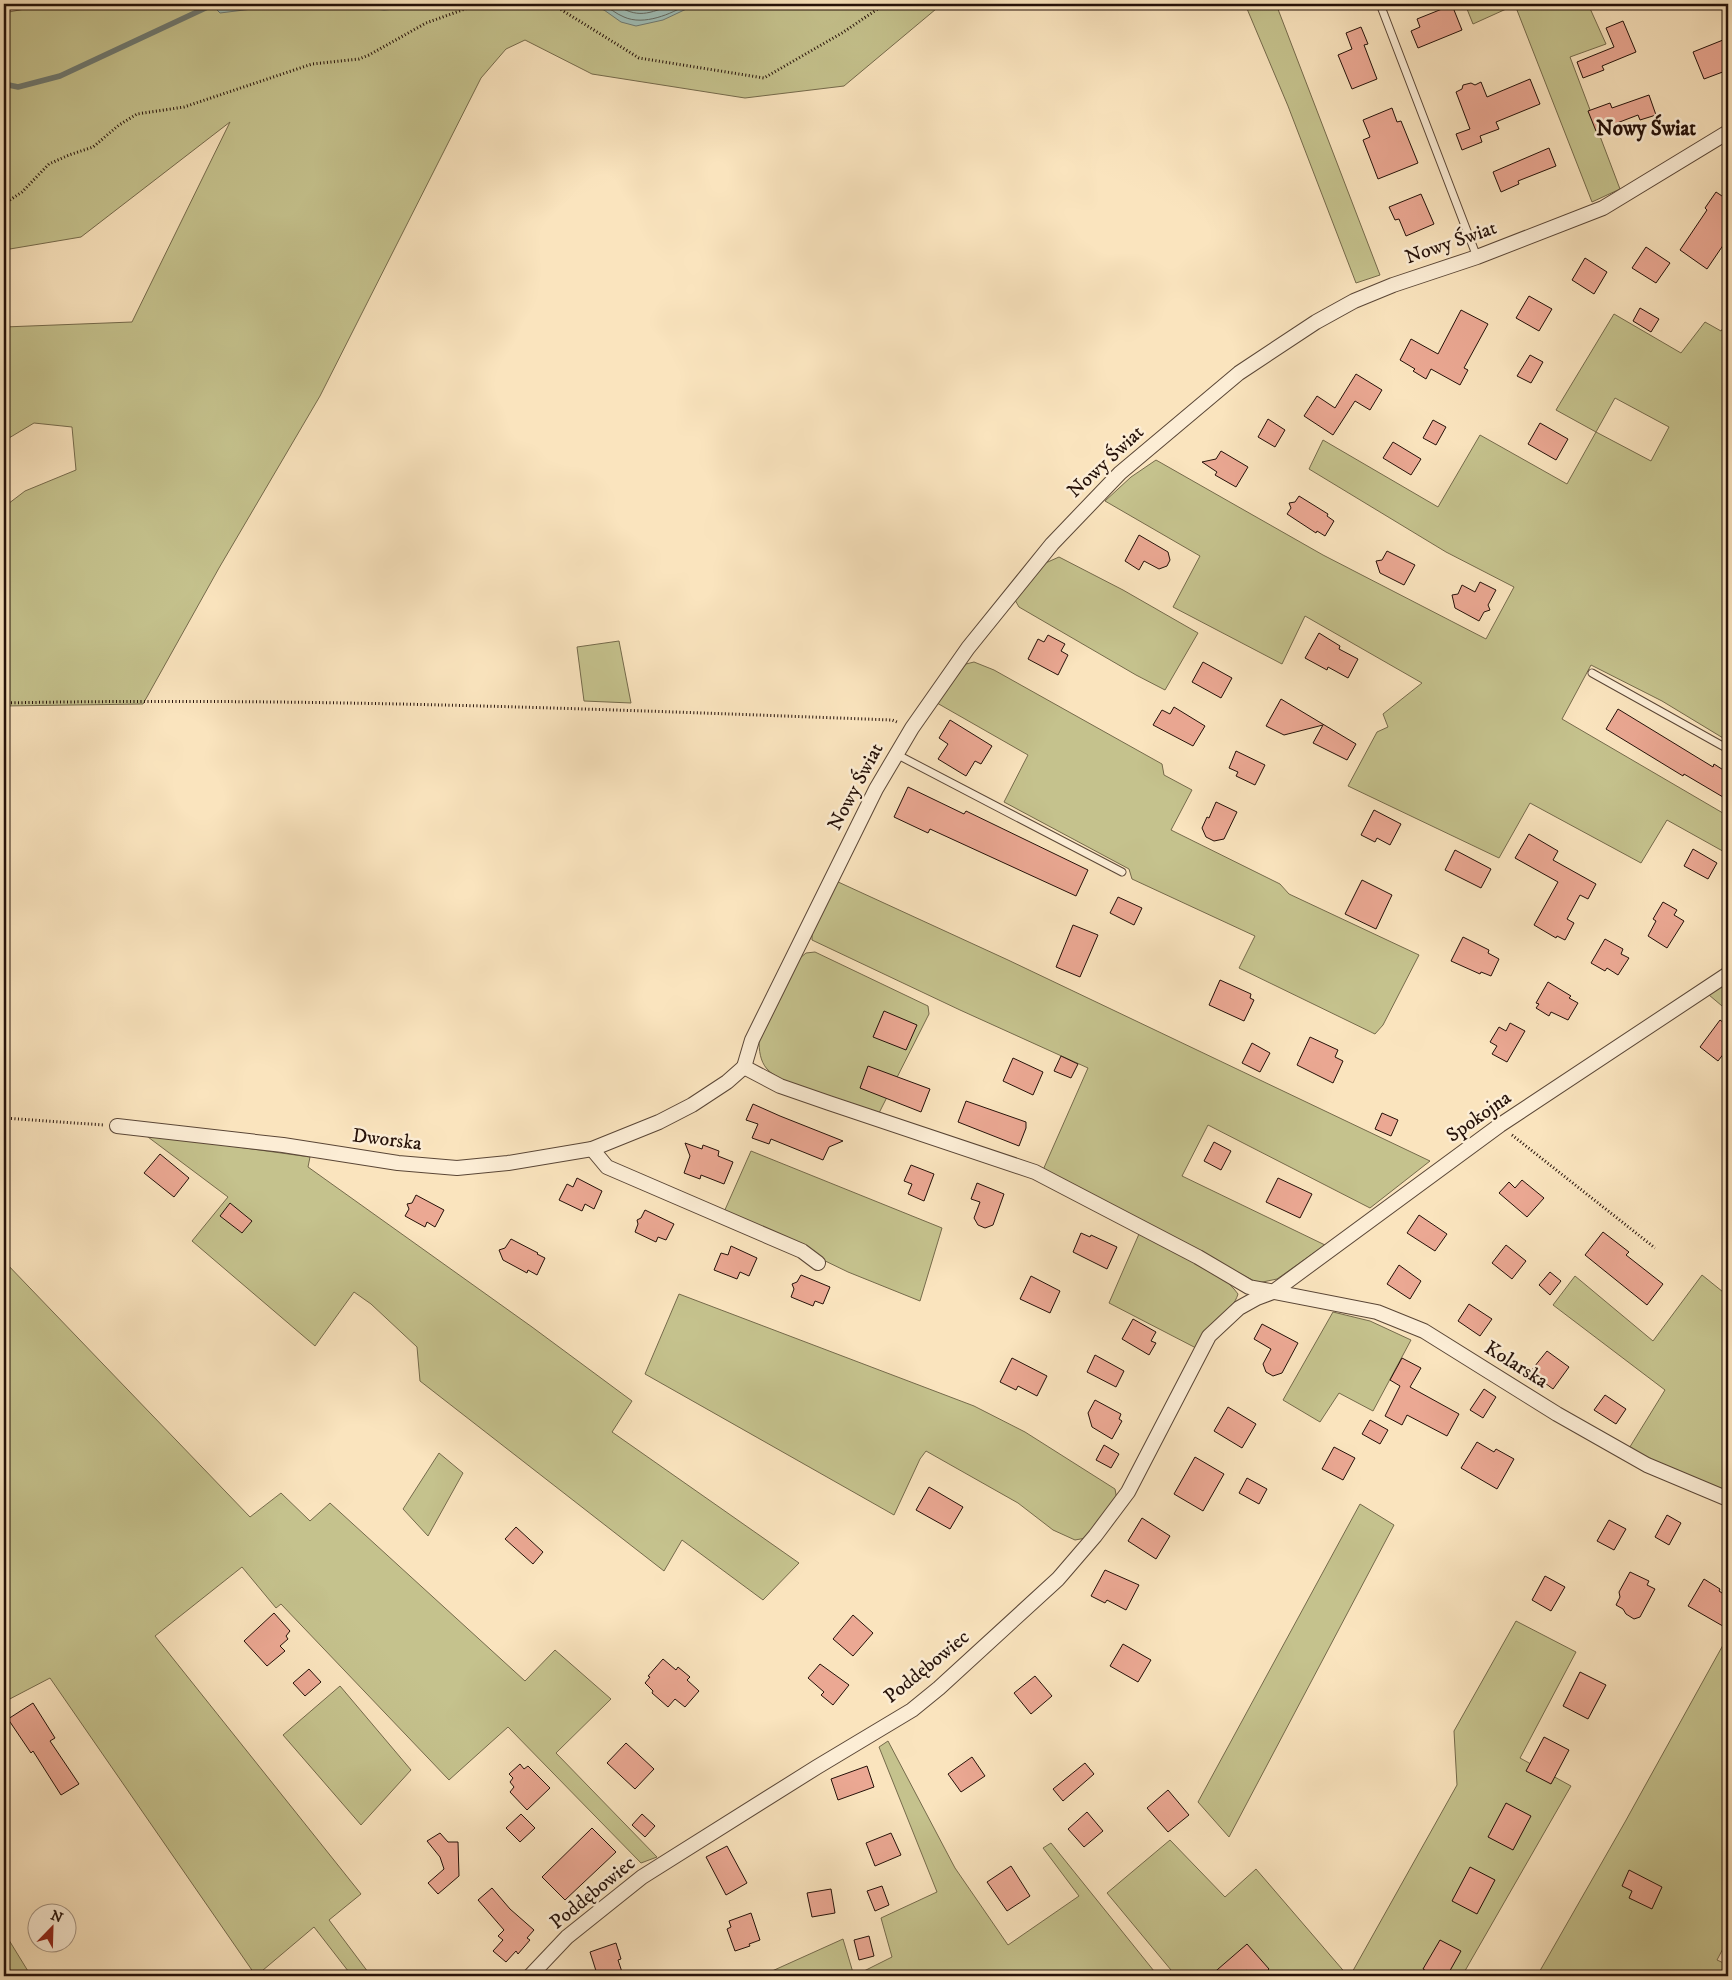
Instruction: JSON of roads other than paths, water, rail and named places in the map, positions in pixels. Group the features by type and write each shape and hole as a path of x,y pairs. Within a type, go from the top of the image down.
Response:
{"street":[{"name":"Nowy Świat","path":"744,1067 752,1040 876,789 912,728 968,648 1052,544 1120,473 1239,372 1316,322 1354,301 1386,288 1603,208 1728,132"},
{"name":"Spokojna","path":"1257,1298 1273,1292 1500,1125 1728,974"},
{"name":"Dworska","path":"117,1126 284,1145 398,1163 457,1168 508,1163 592,1149 659,1122 692,1105 727,1082 744,1067"},
{"name":"Kolarska","path":"744,1067 780,1086 1035,1172 1198,1257 1249,1287 1377,1312 1424,1331 1557,1414 1647,1465 1728,1499"},
{"path":"592,1149 607,1167 802,1251 818,1263"},
{"name":"Poddębowiec","path":"530,1976 567,1938 642,1877 818,1766 912,1710 939,1688 1058,1579 1095,1536 1128,1492 1209,1336 1239,1308 1257,1298"}],"lane":[{"path":"1380,4 1477,256"},
{"path":"1592,673 1728,749"},
{"path":"896,754 1122,872"}],"water":[{"path":"211,4 330,4 284,5 220,13"},
{"path":"330,4 454,4 384,10"},
{"path":"585,4 697,4 663,20 636,26 621,22 604,10"}],"waterway":[{"path":"4,84 18,87 60,76 214,4"}],"district":[{"name":"Nowy Świat","path":"1646,129"}]}
